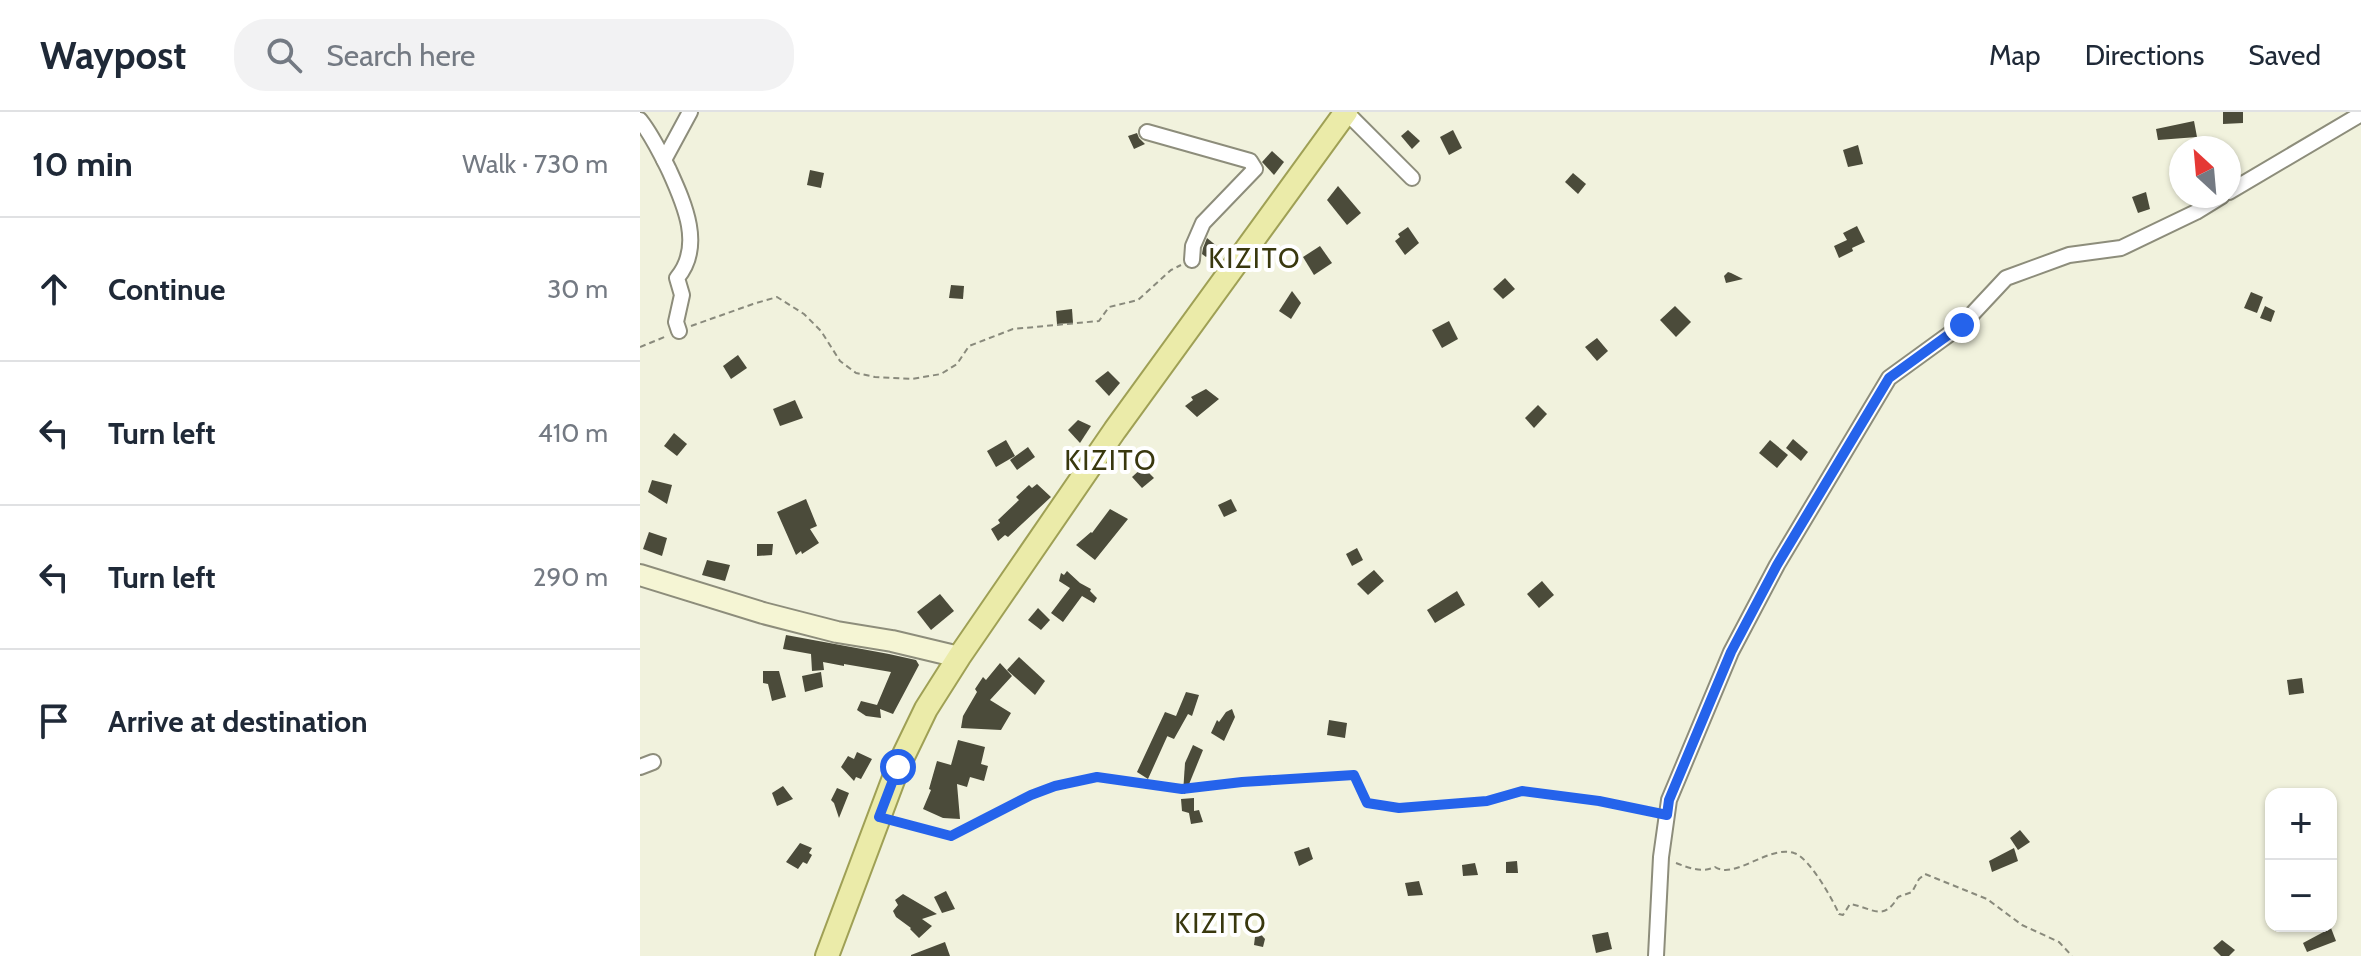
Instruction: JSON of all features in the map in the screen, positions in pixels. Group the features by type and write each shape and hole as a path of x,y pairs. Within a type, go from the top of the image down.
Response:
{"main road":[{"path":"827,956 898,767 919,724 959,657 1115,430 1346,112"}],"street":[{"path":"664,160 690,112"},
{"path":"1346,112 1412,178"},
{"path":"2241,185 2361,114"},
{"path":"640,120 651,134 684,202 690,226 687,265 677,278 682,295 676,322 679,331"},
{"path":"1147,132 1250,161 1255,169 1203,223 1193,246 1192,260"},
{"path":"1656,956 1661,857 1669,800 1731,652 1777,565 1889,378 1962,325 2006,278 2069,255 2121,248 2202,208"},
{"path":"640,575 763,613 959,657"}],"path":[{"path":"640,347 777,297 804,314 821,331 840,361 856,373 912,379 941,374 957,364 969,346 1013,329 1099,321 1109,307 1138,300 1171,270 1192,260"},
{"path":"879,817 951,836 1031,795 1097,777 1182,789 1354,775 1367,803 1399,808 1487,801 1522,791 1599,801 1667,815"},
{"path":"1661,857 1688,868 1707,870 1715,867 1720,870 1732,869 1767,855 1792,852 1799,855 1821,881 1839,914 1843,915 1853,904 1865,910 1884,912 1892,908 1898,897 1912,892 1925,874 1987,899 2022,925 2059,942 2072,956"}],"building":[{"path":"2223,112 2243,112 2243,123 2223,124"},
{"path":"2194,121 2197,136 2169,136 2169,139 2158,140 2156,129"},
{"path":"1408,130 1420,141 1412,149 1401,136"},
{"path":"1453,130 1462,148 1449,155 1440,137"},
{"path":"1137,133 1145,144 1134,149 1128,136"},
{"path":"1858,145 1863,164 1848,167 1843,150"},
{"path":"1272,151 1284,162 1274,175 1262,162"},
{"path":"810,170 824,173 821,188 807,185"},
{"path":"1573,173 1586,184 1578,194 1565,182"},
{"path":"1338,186 1361,213 1347,225 1327,200"},
{"path":"2146,192 2150,209 2138,213 2132,197"},
{"path":"1857,226 1865,242 1839,258 1834,246 1847,240 1843,233"},
{"path":"1408,227 1419,243 1405,255 1395,241 1400,237 1398,234"},
{"path":"1207,238 1218,247 1206,257 1202,254"},
{"path":"1320,246 1332,263 1314,275 1303,257"},
{"path":"1728,272 1743,279 1726,283 1724,276"},
{"path":"1505,278 1515,289 1503,299 1493,289"},
{"path":"951,285 964,286 963,299 949,298"},
{"path":"1292,291 1301,303 1291,319 1279,311"},
{"path":"2251,292 2263,297 2257,313 2244,308"},
{"path":"1675,306 1691,322 1676,337 1660,320"},
{"path":"2265,306 2275,311 2271,322 2260,318"},
{"path":"1072,309 1073,323 1057,324 1056,311"},
{"path":"1449,321 1458,339 1442,348 1432,330"},
{"path":"1597,338 1608,351 1597,361 1585,347"},
{"path":"738,355 747,368 731,379 723,366"},
{"path":"1108,371 1120,383 1109,396 1095,381"},
{"path":"1206,389 1219,399 1197,417 1185,406 1193,400 1191,397"},
{"path":"795,400 803,418 780,426 773,409"},
{"path":"1538,405 1547,414 1534,428 1525,418"},
{"path":"1078,420 1091,426 1080,443 1068,430"},
{"path":"674,433 687,444 677,456 664,446"},
{"path":"1793,439 1808,452 1801,461 1786,448"},
{"path":"1006,440 1015,456 996,467 987,451"},
{"path":"1770,440 1788,455 1777,468 1759,453"},
{"path":"1028,447 1035,457 1017,470 1010,460"},
{"path":"1143,467 1154,478 1142,488 1132,477"},
{"path":"652,480 672,485 667,504 648,492"},
{"path":"1037,484 1051,497 1008,537 1005,535 998,541 991,529 1019,500 1016,497 1029,485 1032,488"},
{"path":"806,499 817,526 810,529 819,543 796,555 777,512"},
{"path":"1231,499 1237,511 1224,517 1218,505"},
{"path":"1110,509 1128,519 1095,560 1076,545 1092,533"},
{"path":"649,532 667,538 662,556 643,549"},
{"path":"757,544 773,544 772,555 757,556"},
{"path":"1357,548 1363,560 1352,566 1346,554"},
{"path":"707,560 730,565 725,581 702,575"},
{"path":"1374,570 1384,581 1368,595 1357,584"},
{"path":"1067,571 1091,589 1097,598 1094,603 1082,596 1063,622 1051,613 1070,588 1059,581 1061,573 1064,575"},
{"path":"1542,581 1554,595 1539,608 1527,594"},
{"path":"1457,591 1465,605 1435,623 1427,610"},
{"path":"940,594 954,611 931,630 917,612"},
{"path":"1038,608 1050,620 1041,630 1028,620"},
{"path":"786,635 916,660 919,665 893,714 880,709 881,718 866,716 857,710 861,701 877,705 891,672 823,662 824,670 812,671 811,654 783,649"},
{"path":"1019,657 1045,681 1035,695 1007,670"},
{"path":"1000,663 1012,676 990,700 1011,713 1001,730 961,728 963,716 977,692 975,689 983,677 986,680"},
{"path":"763,671 779,671 786,697 772,701 768,684 763,683"},
{"path":"821,672 823,687 805,692 802,676"},
{"path":"2302,678 2304,693 2289,695 2287,680"},
{"path":"1186,692 1199,695 1192,716 1188,714 1174,739 1167,736 1148,779 1137,772 1165,712 1176,716"},
{"path":"1232,709 1235,717 1224,741 1211,733 1217,720 1219,722"},
{"path":"1329,720 1347,723 1345,738 1327,735"},
{"path":"958,740 985,747 981,764 988,766 984,781 970,777 967,787 957,784 960,819 943,818 923,809 937,761 951,765"},
{"path":"1193,745 1203,750 1185,794 1185,763"},
{"path":"857,752 872,759 861,779 856,777 854,781 841,767 848,756 854,759"},
{"path":"783,786 793,799 777,806 772,793"},
{"path":"837,788 849,793 839,818 831,800"},
{"path":"1194,798 1194,811 1199,810 1203,822 1191,824 1189,813 1182,811 1181,799"},
{"path":"2020,830 2030,842 2018,850 2010,838"},
{"path":"800,843 812,848 809,853 812,855 807,864 803,862 798,869 786,862"},
{"path":"1309,847 1313,859 1299,866 1294,852"},
{"path":"2014,848 2018,861 1992,872 1989,861"},
{"path":"1517,861 1518,873 1506,873 1506,862"},
{"path":"1475,863 1478,875 1463,876 1462,865"},
{"path":"1419,881 1423,895 1408,896 1405,883"},
{"path":"946,891 955,909 942,913 934,897"},
{"path":"903,894 937,914 922,919 932,926 919,938 893,911 898,905 895,900"},
{"path":"1256,929 1265,939 1263,947 1254,945"},
{"path":"1608,932 1612,949 1596,953 1592,935"},
{"path":"2324,932 2333,932 2336,941 2307,952 2303,943"},
{"path":"2222,940 2235,950 2229,956 2221,956 2213,948"},
{"path":"945,942 950,956 911,956 911,955"}],"district":[{"name":"KIZITO","path":"1255,258"},
{"name":"KIZITO","path":"1111,460"},
{"name":"KIZITO","path":"1221,923"}],"route":[{"path":"898,767 879,817 951,836 1031,795 1097,777 1182,789 1354,775 1367,803 1399,808 1487,801 1522,791 1599,801 1667,815 1669,800 1731,652 1777,565 1889,378 1962,325"}]}
